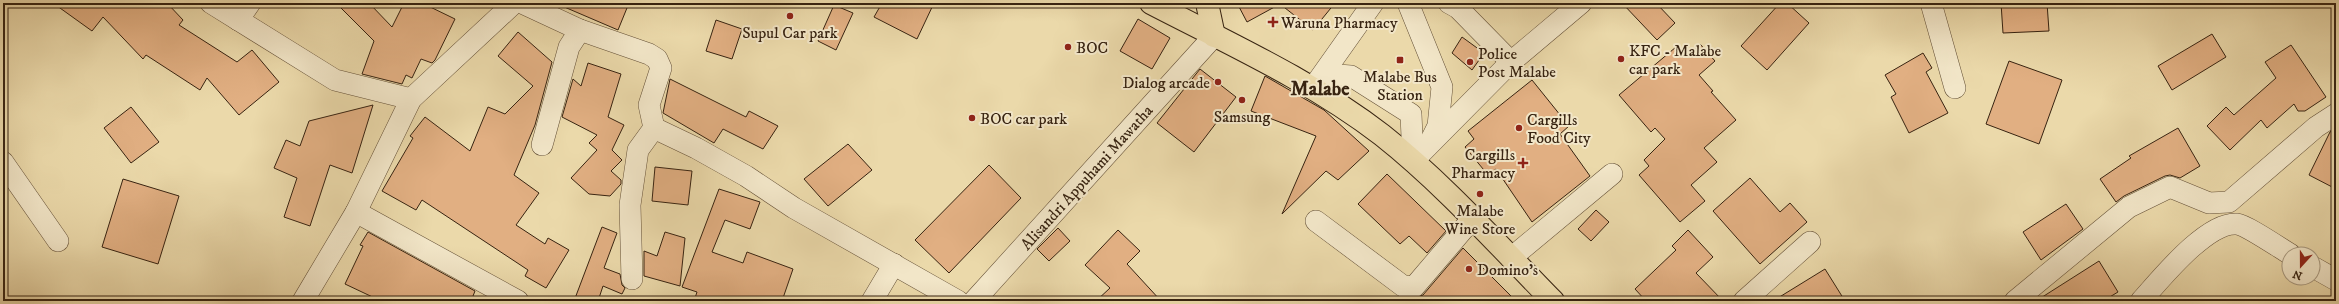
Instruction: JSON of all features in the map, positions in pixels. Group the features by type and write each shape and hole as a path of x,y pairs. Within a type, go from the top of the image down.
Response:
{"main road":[{"path":"1151,3 1214,36 1318,81 1381,134 1421,153 1472,219 1554,301"},
{"path":"1207,3 1214,36"}],"street":[{"path":"211,3 335,80 411,99"},
{"path":"238,20 250,3"},
{"path":"303,301 356,212 411,99 514,3"},
{"path":"522,3 580,30 649,54 657,59 661,68 649,105 654,128 638,150 630,205 632,279"},
{"path":"1318,81 1373,3"},
{"path":"1408,3 1442,87 1438,126 1421,153"},
{"path":"1449,3 1458,8 1511,62"},
{"path":"1421,153 1511,62 1581,3"},
{"path":"1932,3 1955,88"},
{"path":"542,145 569,48 580,30"},
{"name":"Alisandri Appuhami Mawatha","path":"974,301 1214,36"},
{"path":"1318,81 1351,76 1411,114 1421,153"},
{"path":"2015,301 2129,207 2170,187 2209,203 2228,202 2316,127 2336,114"},
{"path":"654,128 715,159 794,208 958,301"},
{"path":"3,162 58,240"},
{"path":"1511,258 1612,174"},
{"path":"356,212 518,301"},
{"path":"1316,220 1403,286 1414,287 1472,219"},
{"path":"2141,301 2187,250 2223,225 2238,224 2281,249"},
{"path":"1744,301 1810,242"},
{"path":"872,301 894,264"},
{"path":"2321,272 2336,280"}],"building":[{"path":"53,3 167,3 183,20 179,25 237,62 252,50 279,82 239,115 207,78 200,90 146,55 143,59 103,17 92,31"},
{"path":"336,3 369,3 392,27 404,3 422,3 455,19 435,60 432,63 421,59 412,78 406,75 402,84 362,74 374,41"},
{"path":"555,3 629,3 618,30"},
{"path":"882,3 934,3 917,39 874,17"},
{"path":"1237,3 1335,3 1313,30 1280,4 1247,22"},
{"path":"1622,3 1656,3 1675,23 1657,40"},
{"path":"1780,3 1787,3 1809,23 1767,70 1741,46"},
{"path":"2001,3 2047,3 2049,31 2003,33"},
{"path":"834,5 853,13 836,50 818,41"},
{"path":"1138,19 1170,38 1152,69 1120,51"},
{"path":"716,20 742,29 732,59 706,51"},
{"path":"518,32 552,62 535,125 514,175 539,193 516,225 545,244 548,238 569,250 546,288 525,276 528,270 422,200 416,210 382,191 413,138 410,136 425,117 470,151 488,107 505,114 533,86 498,56"},
{"path":"2212,34 2226,57 2172,90 2158,66"},
{"name":"Police Post Malabe","path":"1462,37 1484,53 1472,70 1452,53"},
{"path":"1700,44 1715,61 1699,75 1713,91 1711,92 1736,120 1704,148 1717,162 1691,185 1705,201 1680,222 1639,175 1649,166 1644,160 1665,139 1655,128 1651,132 1619,95 1676,47 1685,57"},
{"path":"2291,45 2326,97 2305,111 2298,111 2294,104 2267,128 2261,120 2230,150 2207,126 2226,107 2234,115 2276,78 2265,62"},
{"path":"1923,53 1932,68 1926,72 1948,113 1909,133 1891,97 1896,94 1885,75"},
{"path":"2009,61 2062,80 2039,144 1986,124"},
{"path":"588,63 621,74 608,117 624,125 612,150 622,160 611,171 621,180 621,184 610,196 589,194 571,178 597,150 589,143 597,135 562,117 573,79 581,86"},
{"path":"1200,69 1236,97 1194,152 1157,123"},
{"path":"1265,76 1324,110 1369,151 1338,180 1326,171 1282,214 1316,136 1251,111"},
{"path":"670,79 746,117 749,111 778,126 763,149 723,129 714,143 663,113"},
{"path":"1532,80 1569,126 1560,134 1590,176 1532,222 1496,169 1488,175 1465,147 1474,139 1468,131"},
{"path":"373,105 352,173 330,165 310,226 284,217 297,178 274,168 286,140 300,146 309,121"},
{"path":"131,107 159,142 131,163 104,128"},
{"path":"2178,128 2200,166 2180,178 2170,175 2165,176 2124,196 2116,202 2100,179 2131,158 2129,156"},
{"path":"2336,128 2336,189 2309,175 2330,132"},
{"path":"848,144 872,170 828,206 804,179"},
{"path":"989,165 1021,198 949,273 915,240"},
{"path":"655,167 692,171 688,205 652,201"},
{"path":"1387,174 1446,231 1427,253 1409,236 1400,244 1358,204"},
{"path":"1750,178 1780,212 1790,203 1807,222 1760,264 1713,211"},
{"path":"123,179 179,196 158,264 102,247"},
{"path":"719,189 760,202 750,229 725,220 712,252 743,263 747,252 793,269 782,301 694,301 697,292 682,287"},
{"path":"2066,204 2083,229 2041,260 2023,232"},
{"path":"1596,210 1609,222 1591,241 1578,229"},
{"path":"602,227 617,233 604,268 620,274 622,285 625,288 622,294 603,286 598,301 574,301"},
{"path":"1058,228 1070,241 1049,261 1037,249"},
{"path":"1118,230 1140,251 1127,264 1161,301 1096,301 1110,288 1085,265"},
{"path":"1688,230 1713,257 1696,273 1723,301 1646,301 1635,289 1676,250 1672,246"},
{"path":"368,232 475,291 471,301 381,301 345,284 363,246 360,245"},
{"path":"665,232 685,238 680,286 644,276 644,251 657,256"},
{"path":"1463,248 1516,301 1399,301 1402,298 1413,299 1423,295"},
{"path":"2099,261 2118,292 2103,301 2036,301"},
{"path":"1825,269 1845,301 1773,301"}],"place":[{"name":"Supul Car park","path":"790,16"},
{"name":"Waruna Pharmacy","path":"1273,22"},
{"name":"BOC","path":"1068,47"},
{"name":"KFC - Malabe car park","path":"1621,59"},
{"name":"Malabe Bus Station","path":"1400,60"},
{"name":"Police Post Malabe","path":"1470,62"},
{"name":"Dialog arcade","path":"1218,82"},
{"name":"Samsung","path":"1242,100"},
{"name":"BOC car park","path":"972,118"},
{"name":"Cargills Food City","path":"1519,128"},
{"name":"Cargills Pharmacy","path":"1523,163"},
{"name":"Malabe Wine Store","path":"1480,194"},
{"name":"Domino's","path":"1469,269"}],"district":[{"name":"Malabe","path":"1320,88"}]}
